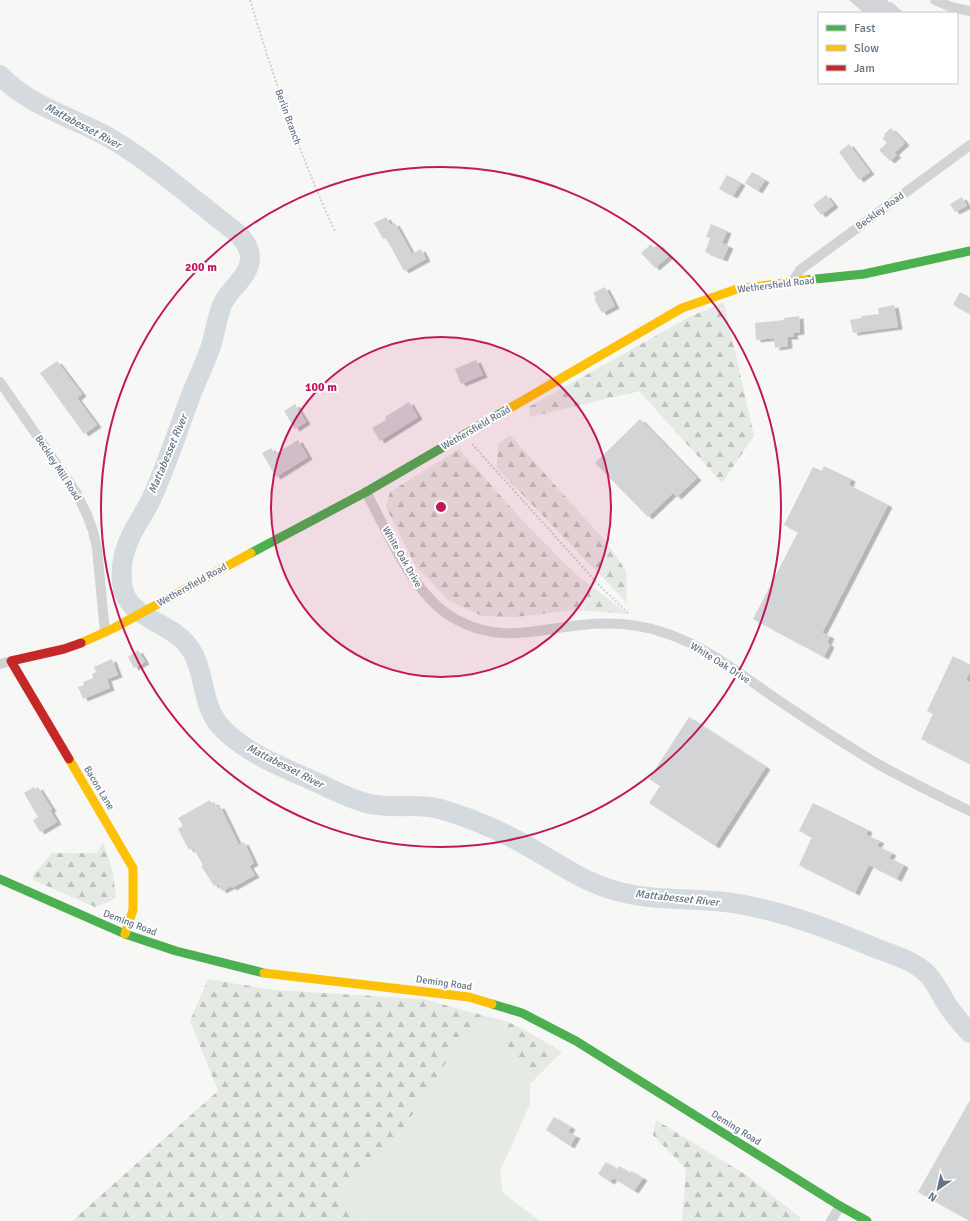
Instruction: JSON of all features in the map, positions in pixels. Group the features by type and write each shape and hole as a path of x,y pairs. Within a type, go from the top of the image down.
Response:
{"street":[{"path":"935,0 951,7 970,11"},
{"name":"Beckley Road","path":"793,281 800,270 970,145"},
{"name":"Wethersfield Road","path":"0,664 64,649 86,641 127,621 366,492 682,308 737,289 793,281 864,274 970,251"},
{"name":"Beckley Mill Road","path":"0,382 76,492 87,515 93,531 97,549 105,632"},
{"name":"White Oak Drive","path":"366,492 406,567 422,591 438,608 457,620 480,630 508,634 536,632 582,625 613,624 643,627 666,633 696,646 726,664 832,736 876,762 970,811"},
{"name":"Bacon Lane","path":"11,661 133,868 133,910 125,934"},
{"name":"Deming Road","path":"0,879 125,934 176,951 261,973 469,997 522,1013 576,1041 840,1206 867,1221"},
{"path":"832,1221 840,1206"}],"path":[{"name":"Berlin Branch","path":"250,0 274,76 296,138 335,231"},
{"path":"464,436 598,584 643,627"}],"green space":[{"path":"724,302 754,436 722,483 639,391 530,417 529,407 689,317"},
{"path":"510,435 608,544 626,571 627,603 497,468 498,444"},
{"path":"459,449 522,520 573,572 628,614 575,610 515,617 482,616 448,600 415,565 386,507 390,492"},
{"path":"103,842 113,872 116,897 109,902 95,907 33,880 33,875 52,853 97,853"},
{"path":"208,979 274,990 423,999 489,1017 447,1061 387,1154 337,1188 361,1221 72,1221 218,1091 190,1021"},
{"path":"489,1017 506,1021 504,1038 515,1060 530,1084 530,1104 500,1171 503,1193 540,1221 361,1221 337,1188 387,1154 447,1061"},
{"path":"506,1021 523,1029 562,1052 530,1084 515,1060 504,1038"},
{"path":"656,1120 746,1175 800,1217 799,1221 682,1221 686,1169 653,1135"}],"building":[{"path":"849,0 887,0 900,12 863,12"},
{"path":"891,128 905,143 894,153 897,155 890,161 879,150 887,143 882,138"},
{"path":"849,144 870,172 859,180 839,152"},
{"path":"752,172 765,180 758,191 745,183"},
{"path":"727,175 741,183 733,196 719,189"},
{"path":"826,195 834,205 821,215 813,205"},
{"path":"962,197 967,206 955,212 950,204"},
{"path":"386,217 391,225 395,223 412,254 421,249 426,259 404,271 386,238 383,239 374,223"},
{"path":"711,224 727,231 722,243 729,246 723,259 705,252 710,238 706,237"},
{"path":"651,244 654,248 658,244 669,256 655,268 641,253"},
{"path":"605,287 615,306 602,313 594,299 596,298 593,293"},
{"path":"960,292 970,298 970,314 953,305"},
{"path":"894,305 898,327 853,333 850,320 862,318 861,316 879,314 878,308"},
{"path":"799,316 800,332 793,333 794,337 787,337 788,346 775,348 774,338 756,340 755,323 784,320 784,318"},
{"path":"476,360 483,375 461,384 455,369"},
{"path":"57,361 82,394 77,398 97,425 84,434 40,373"},
{"path":"409,402 418,417 380,441 372,428 386,420 385,417"},
{"path":"295,404 306,422 295,429 284,411"},
{"path":"640,419 697,478 677,497 673,493 648,517 595,463"},
{"path":"298,440 308,457 276,477 262,453 271,448 275,454"},
{"path":"824,466 851,479 849,485 888,505 822,633 830,636 827,643 830,645 824,657 753,619 798,532 784,525 813,467 822,471"},
{"path":"138,650 145,662 134,668 128,657"},
{"path":"953,656 970,665 970,671 966,680 970,682 970,764 921,739 933,714 927,711"},
{"path":"112,659 118,675 107,679 110,688 83,699 78,687 84,685 83,682 93,678 92,674 96,672 94,667"},
{"path":"689,717 766,767 715,846 649,803 660,786 649,779"},
{"path":"34,787 35,789 38,787 52,809 50,810 57,822 40,832 33,820 38,817 24,793"},
{"path":"210,800 211,803 214,802 217,807 220,806 239,845 244,842 254,863 249,866 255,875 232,888 231,886 222,891 218,884 214,886 201,866 203,865 193,848 189,850 178,829 183,826 178,818"},
{"path":"813,803 868,830 866,835 880,841 877,846 892,853 889,858 904,865 897,879 869,865 855,893 799,865 812,837 799,831"},
{"path":"970,1100 970,1221 918,1192"},
{"path":"554,1117 571,1127 568,1132 576,1136 570,1146 546,1130"},
{"path":"606,1162 617,1169 619,1166 630,1173 631,1171 643,1178 634,1191 613,1178 610,1182 598,1174"}],"waterway":[{"name":"Mattabesset River","path":"0,75 26,96 115,141 146,162 242,238 250,253 247,271 229,293 222,305 209,353 192,392 157,487 125,550 122,571 122,582 125,594 130,603 138,611 178,635 193,653 201,674 209,707 221,727 231,737 266,760 357,800 370,804 388,806 431,807 487,826 531,848 571,872 591,882 613,890 640,896 725,902 763,909 819,926 900,957 913,963 928,975 961,1024 970,1033"}],"traffic: fast":[{"path":"806,280 864,274 970,251"},
{"path":"251,553 366,492 510,408"},
{"path":"0,879 125,934 176,951 264,973"},
{"path":"492,1004 522,1013 576,1041 840,1206 867,1221"}],"traffic: slow":[{"path":"510,408 682,308 737,289 806,280"},
{"path":"81,643 114,628 251,553"},
{"path":"69,759 133,868 133,910 125,934"},
{"path":"264,973 469,997 492,1004"}],"traffic: jam":[{"path":"69,759 11,661 64,649 81,643"}]}
